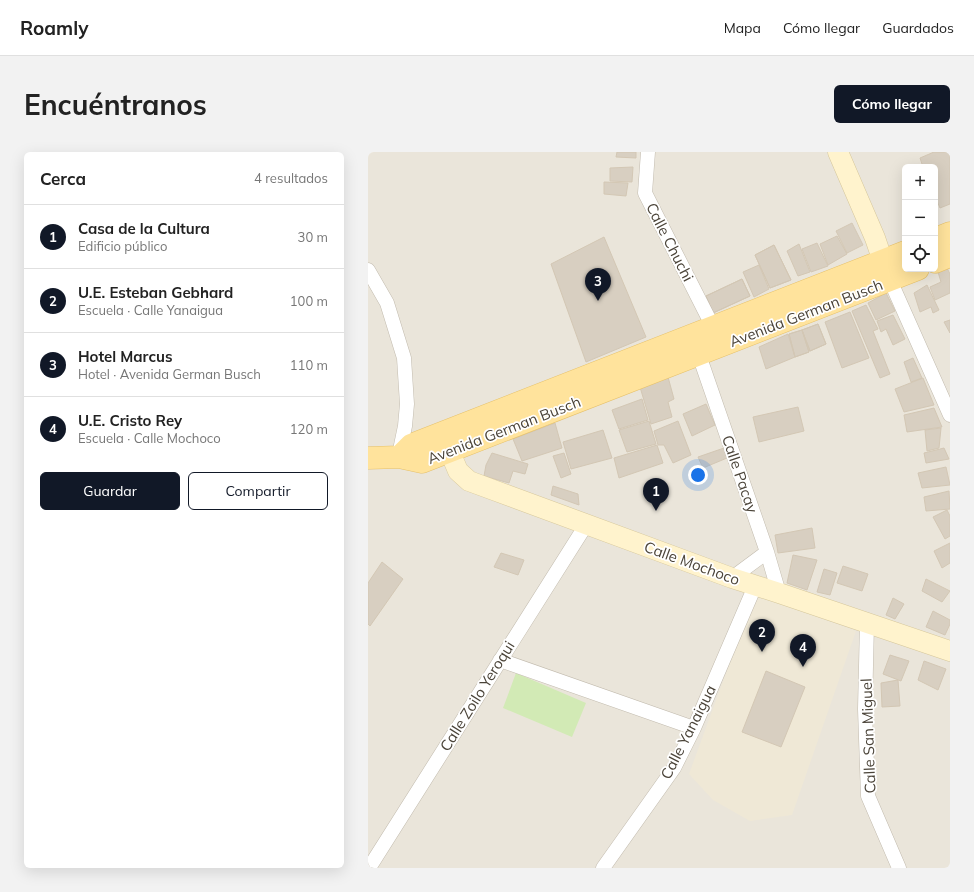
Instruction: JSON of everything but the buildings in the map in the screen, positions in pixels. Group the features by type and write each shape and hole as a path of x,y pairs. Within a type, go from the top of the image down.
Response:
{"main road":[{"path":"938,239 950,233"},
{"name":"Avenida German Busch","path":"399,457 422,462 698,355 886,271 902,255"},
{"path":"938,261 950,256"},
{"name":"Avenida German Busch","path":"399,457 411,445 713,327 886,271 902,270"},
{"path":"368,458 399,457"}],"street":[{"name":"Calle Chuchi","path":"648,152 645,193 713,327"},
{"path":"838,152 875,238 886,271 950,415"},
{"path":"368,270 387,302 404,358 407,404 406,426 399,457"},
{"name":"Calle Pacay","path":"698,355 767,552 779,593"},
{"name":"Calle Mochoco","path":"450,452 458,471 469,481 732,578 950,651"},
{"name":"Calle Zoilo Yeroqui","path":"368,868 586,525"},
{"path":"732,578 767,552"},
{"name":"Calle Yanaigua","path":"603,868 674,768 694,728 755,586"},
{"name":"Calle San Miguel","path":"867,622 865,708 868,796 899,868"},
{"path":"500,660 694,728"}],"shaded area":[{"path":"368,152 950,152 950,868 368,868"},
{"path":"755,594 856,631 792,815 750,821 713,800 689,774"}],"green space":[{"path":"516,673 586,703 572,737 503,708"}],"place":[{"name":"Hotel Marcus","path":"598,301"},
{"name":"Casa de la Cultura","path":"656,511"},
{"name":"U.E. Esteban Gebhard","path":"762,652"},
{"name":"U.E. Cristo Rey","path":"803,667"}]}
